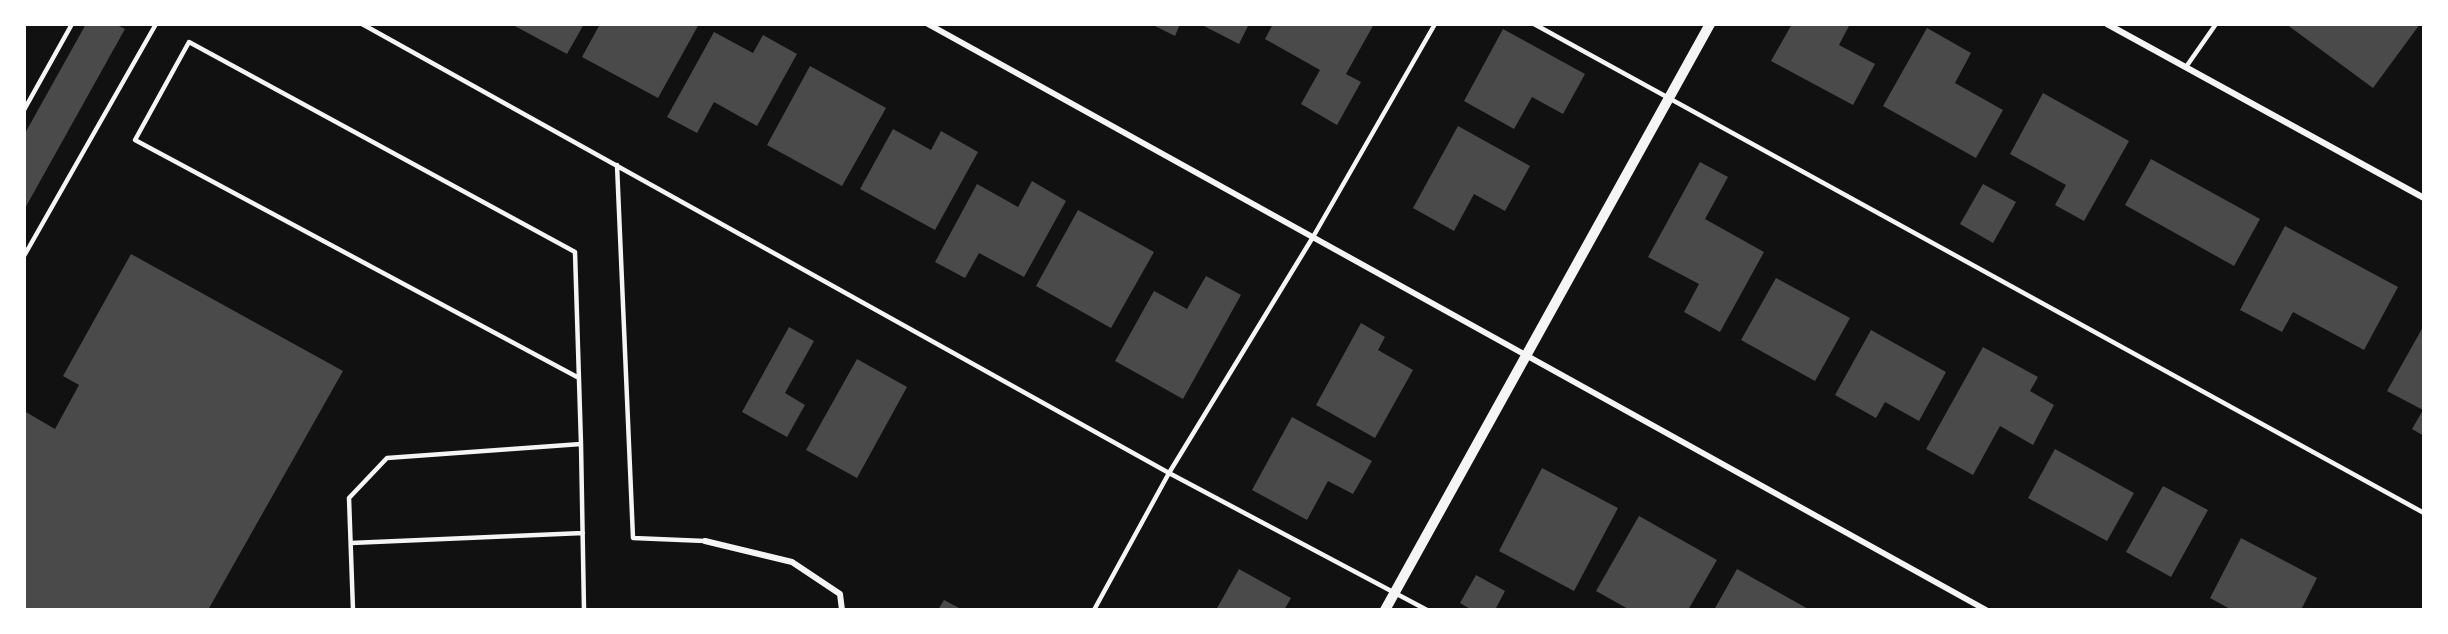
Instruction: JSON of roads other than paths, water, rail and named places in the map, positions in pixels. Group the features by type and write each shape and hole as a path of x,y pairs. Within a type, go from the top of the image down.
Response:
{"street":[{"path":"928,24 1986,610"},
{"path":"1385,610 1710,24"},
{"path":"2107,24 2424,198"},
{"path":"705,541 792,562 840,594 842,610"}],"lane":[{"path":"24,110 72,24"},
{"path":"24,256 156,24"},
{"path":"362,24 1169,473 1427,610"},
{"path":"1094,610 1169,473 1313,237 1435,24"},
{"path":"1534,24 2424,513"},
{"path":"2186,67 2216,24"},
{"path":"579,378 135,140 189,42 575,252 579,378 581,444 584,610"},
{"path":"616,165 633,538 705,541"},
{"path":"353,610 349,498 387,458 581,444"},
{"path":"351,543 583,533"}]}
